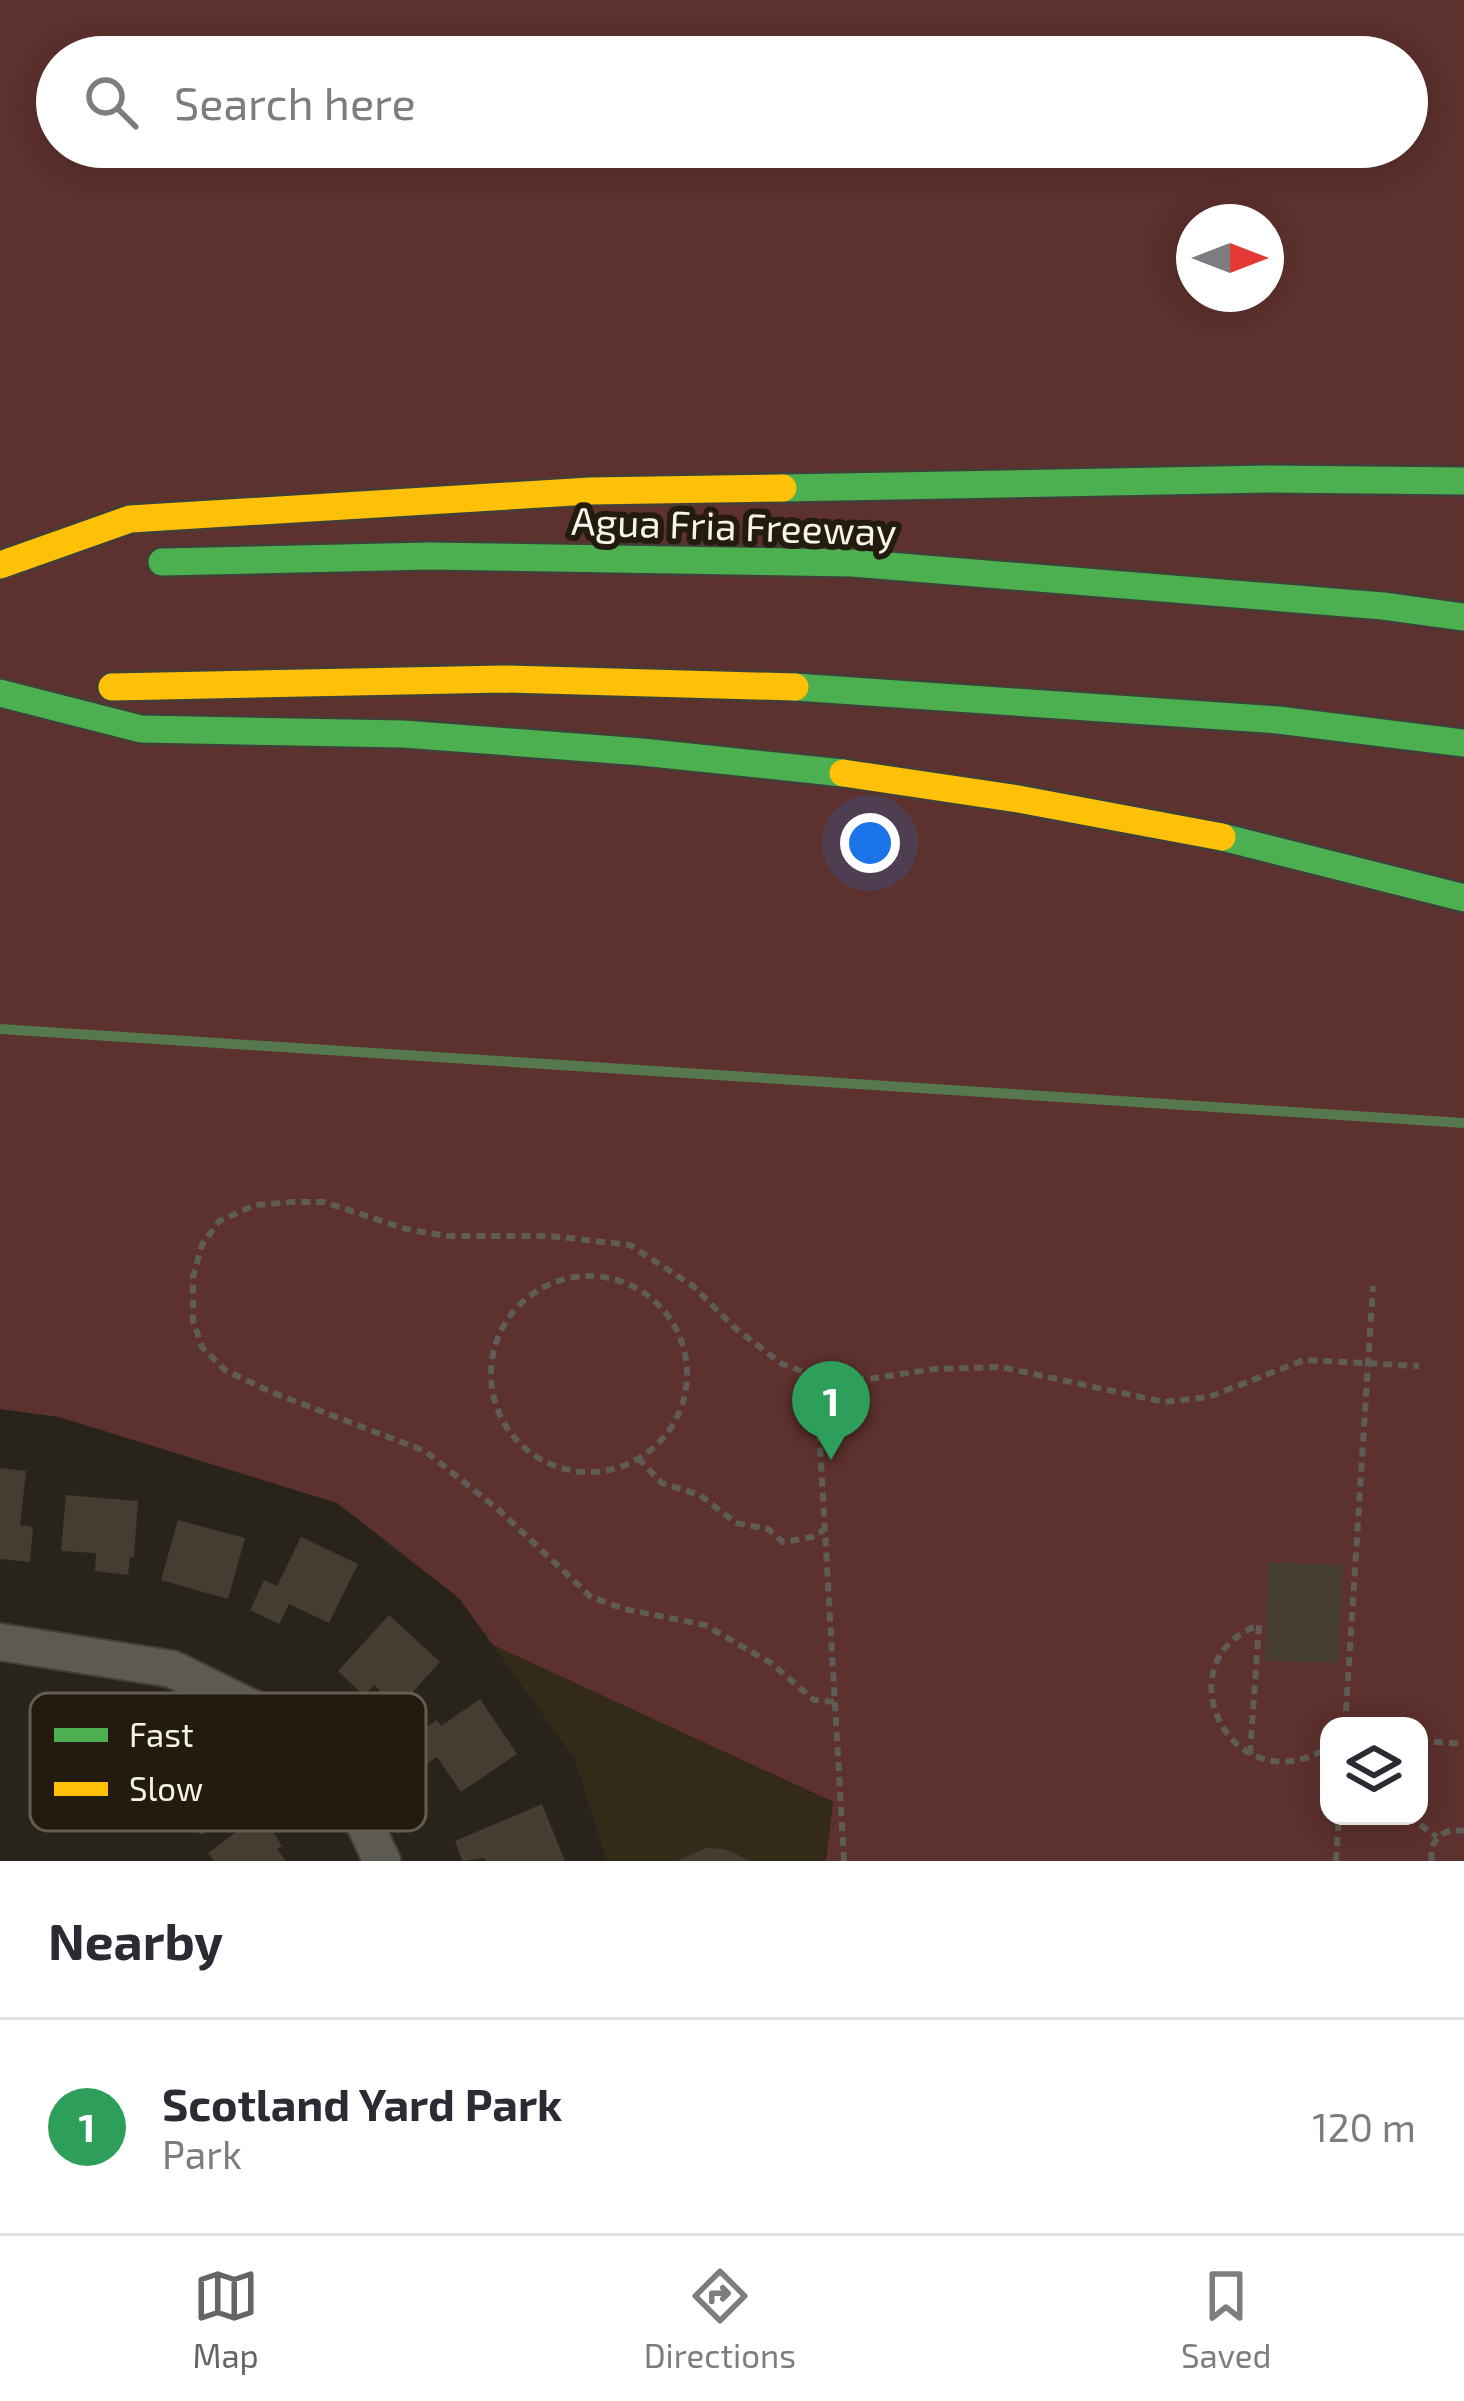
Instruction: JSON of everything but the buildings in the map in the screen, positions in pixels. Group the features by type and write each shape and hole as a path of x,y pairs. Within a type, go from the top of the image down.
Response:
{"highway":[{"path":"0,568 130,519 382,503 590,491 1268,479 1464,481"},
{"name":"Agua Fria Freeway","path":"131,563 429,556 852,563 1383,606 1464,617"},
{"path":"0,568 87,566"},
{"path":"0,691 504,679 773,686 1278,720 1464,743"},
{"path":"0,691 141,729 444,737 835,772 1216,836 1464,898"}],"street":[{"path":"0,1642 172,1669 220,1693"},
{"path":"368,1831 382,1861"}],"path":[{"path":"835,1702 814,1700 771,1663 705,1625 624,1609 591,1597 499,1510 425,1450 225,1370 202,1347 193,1321 193,1276 202,1245 220,1221 255,1205 324,1202 406,1229 446,1236 550,1236 630,1245 694,1286 735,1328 782,1364 816,1376 868,1379 934,1369 1001,1367 1163,1402 1209,1396 1304,1360 1419,1366"},
{"path":"572,1277 607,1277 647,1295 676,1328 688,1377 683,1403 663,1440 638,1458 596,1472 560,1467 528,1453 500,1419 491,1381 496,1337 507,1318 537,1289 572,1277"},
{"path":"1346,1717 1373,1286"},
{"path":"816,1376 844,1861"},
{"path":"638,1458 662,1483 700,1495 736,1522 768,1528 783,1542 812,1538 824,1530"},
{"path":"1250,1754 1259,1625 1224,1648 1213,1675 1211,1689 1222,1727 1250,1754 1281,1763 1320,1752"},
{"path":"1428,1742 1464,1744"},
{"path":"1336,1861 1338,1825"},
{"path":"1420,1825 1437,1837"},
{"path":"1432,1861 1437,1837 1464,1831"}],"shaded area":[{"path":"0,0 1464,0 1464,1861 826,1861 833,1802 493,1645 459,1598 337,1503 59,1417 0,1409"},
{"path":"493,1645 833,1803 826,1861 607,1861 574,1758"}],"waterway":[{"path":"0,1029 1464,1123"}],"traffic: fast":[{"path":"783,488 1268,479 1464,481"},
{"path":"162,562 429,556 852,563 1383,606 1464,617"},
{"path":"795,687 1278,720 1464,743"},
{"path":"0,693 141,729 403,734 843,773"},
{"path":"1222,837 1464,898"}],"traffic: slow":[{"path":"0,565 130,519 590,491 783,488"},
{"path":"112,687 504,679 795,687"},
{"path":"843,773 1222,837"}],"place":[{"name":"Scotland Yard Park","path":"831,1460"}]}
